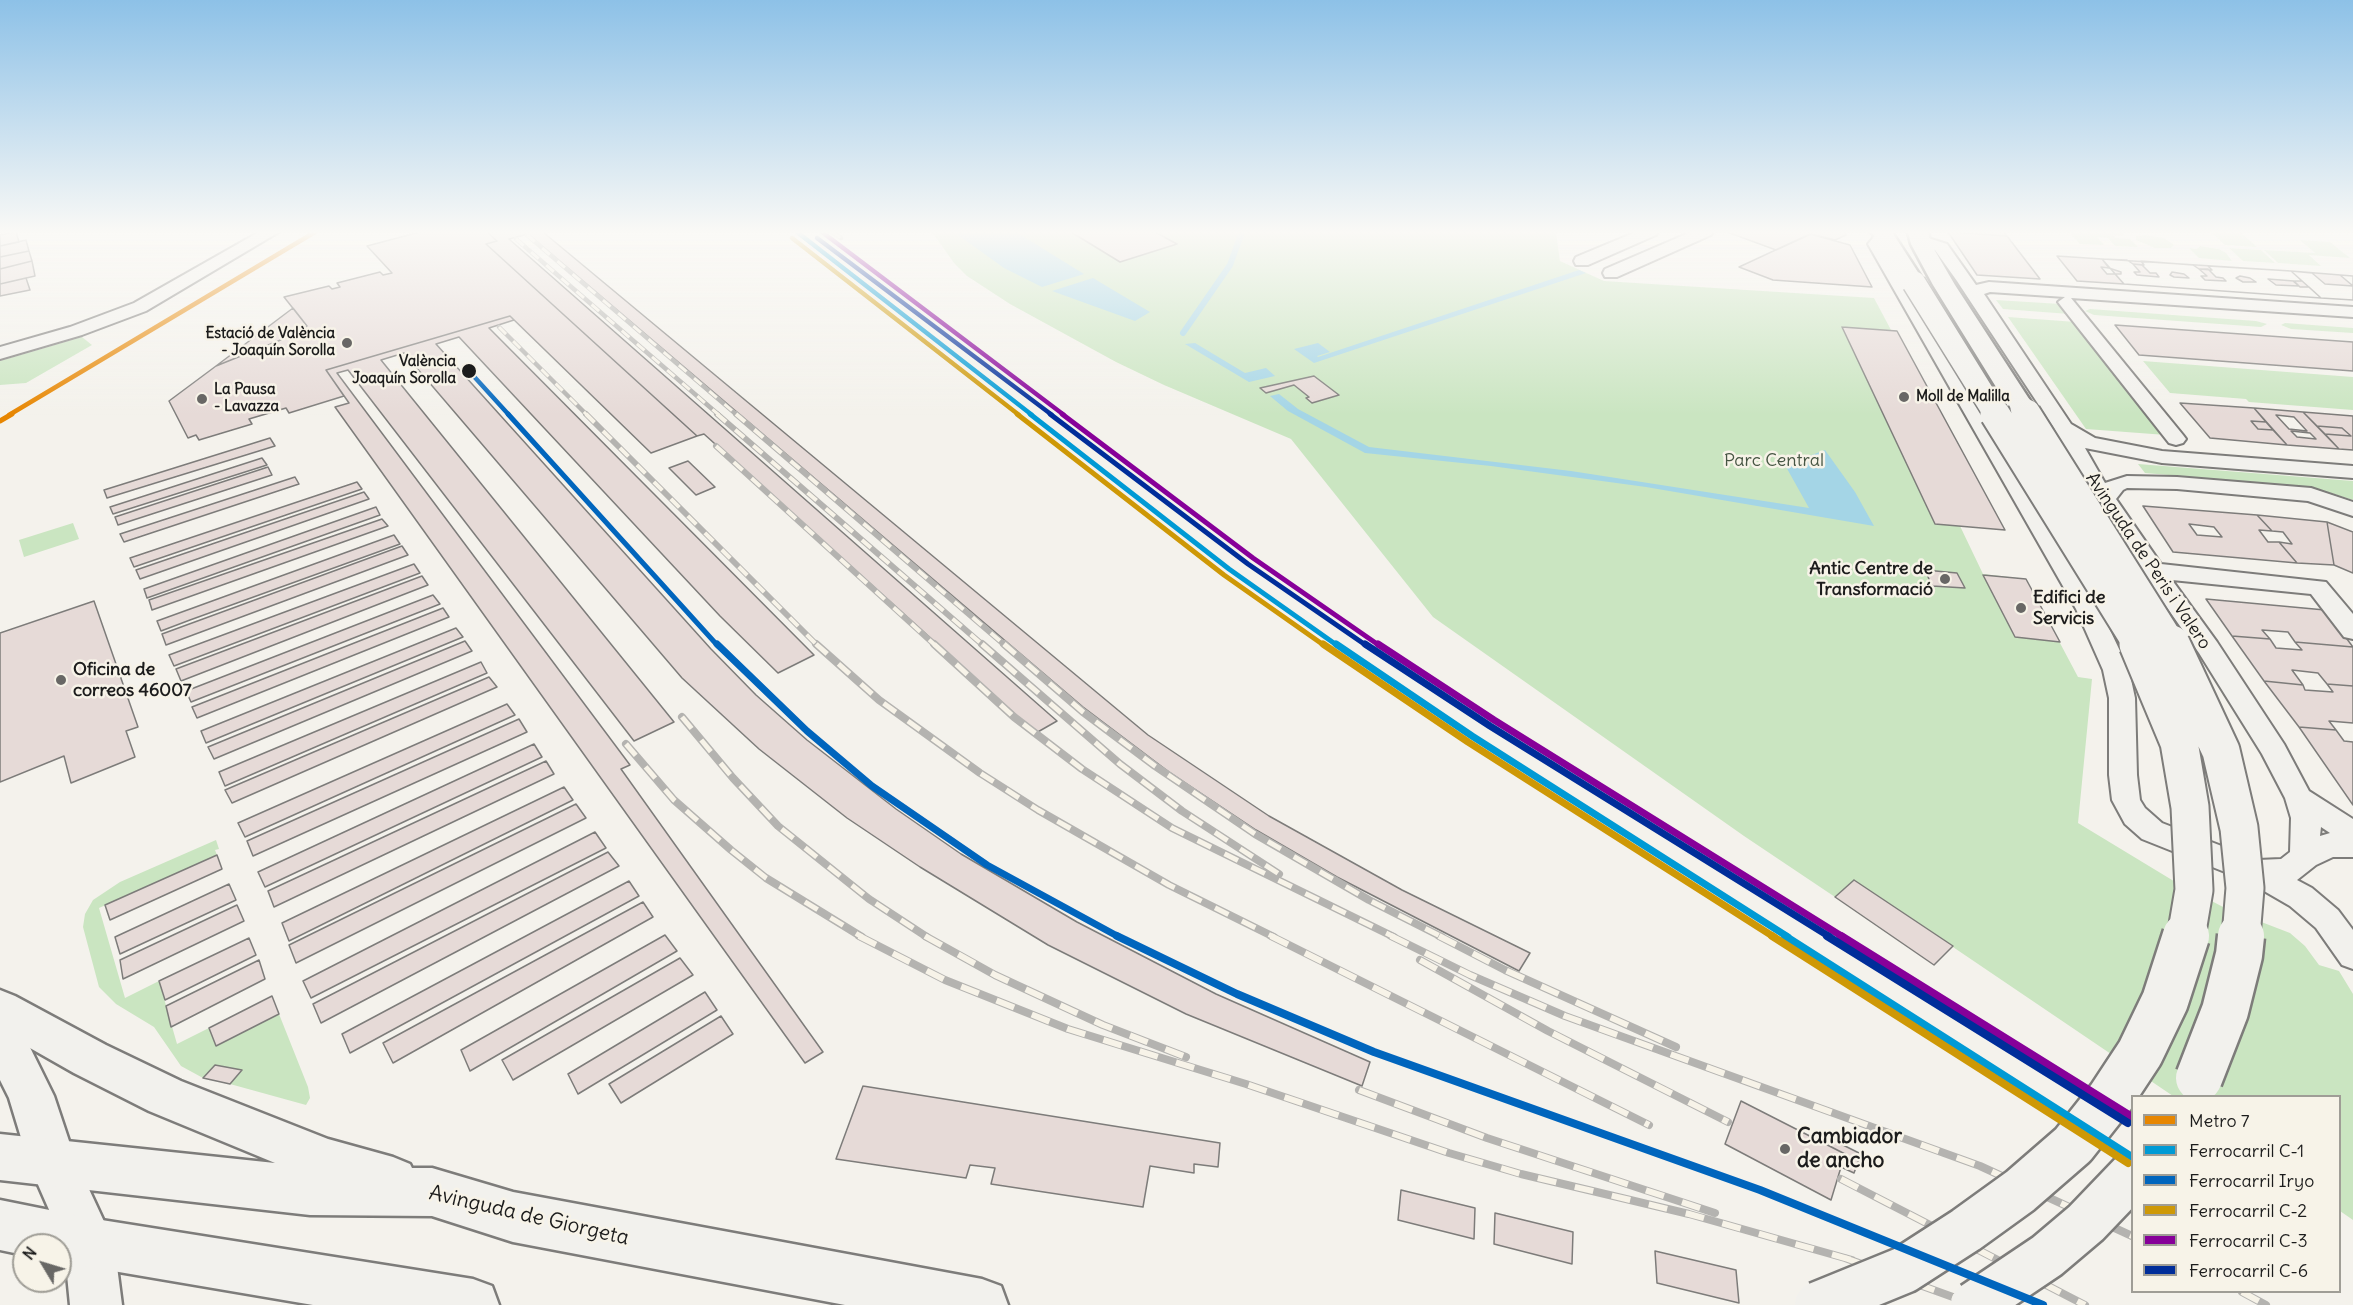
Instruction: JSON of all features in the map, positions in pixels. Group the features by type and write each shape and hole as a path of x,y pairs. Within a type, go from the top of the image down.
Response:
{"main road":[{"name":"Avinguda de Peris i Valero","path":"1818,1305 1904,1269 1966,1230 2020,1191 2073,1145 2111,1097 2140,1053 2165,1001 2184,943 2194,890 2190,807 2179,742 2140,647 1947,293"},
{"name":"Avinguda de Peris i Valero","path":"1947,293 2175,650 2221,751 2239,828 2245,888 2240,955 2225,1011 2193,1087"},
{"path":"0,1009 90,1059 165,1096 328,1162 432,1192"},
{"path":"0,1033 31,1096 53,1164 89,1243 96,1305"},
{"name":"Avinguda de Giorgeta","path":"0,1157 310,1191 432,1192 513,1217 982,1305"},
{"path":"1974,1305 2047,1256 2086,1223 2131,1177"},
{"path":"0,1225 374,1300 473,1305"}],"street":[{"path":"0,353 76,332 140,307 165,293"},
{"name":"Avinguda de Peris i Valero","path":"1904,293 2088,609 2116,670 2122,698 2126,800 2135,816 2152,831 2256,872 2301,897 2327,919 2353,955"},
{"name":"Avinguda de Peris i Valero","path":"1948,293 2064,428 2082,464 2208,648 2274,751 2299,798 2306,818 2305,857 2288,871 2256,872"},
{"path":"2086,293 2353,312"},
{"path":"2067,302 2176,439"},
{"path":"2064,428 2076,438 2103,447 2162,457"},
{"path":"2353,472 2162,457 2108,456 2100,458 2098,462 2104,469 2121,475 2177,483 2311,495 2353,508"},
{"path":"2105,498 2115,485 2127,482 2177,483"},
{"path":"2154,571 2318,587 2353,631"},
{"path":"2299,798 2353,834"},
{"path":"2305,857 2329,845 2353,845"}],"green space":[{"name":"Parc Central","path":"993,293 1793,293 1874,298 1891,330 1897,331 2005,530 1960,526 1983,574 2026,579 2078,677 2092,679 2078,823 2177,883 2225,908 2290,933 2305,946 2319,965 2339,971 2353,994 2353,1220 2341,1212 2341,1095 2172,1095 1854,880 1835,897 1744,836 1433,617 1291,439 1116,362"},
{"path":"1996,300 2061,304 2069,314 2003,309"},
{"path":"2090,309 2256,321 2267,324 2261,327 2094,315 2085,311"},
{"path":"2008,317 2076,322 2166,435 2086,429"},
{"path":"2285,323 2353,328 2353,333 2291,329 2281,325"},
{"path":"82,337 92,345 26,383 0,385 0,361"},
{"path":"2143,361 2353,377 2353,410 2170,393"},
{"path":"2138,464 2353,481 2353,500 2312,487 2145,473"},
{"path":"73,523 79,539 24,557 19,540"},
{"path":"216,840 219,849 215,850 217,855 99,908 125,998 159,981 177,1044 209,1028 216,1046 279,1014 308,1087 310,1098 306,1105 230,1084 241,1070 215,1065 203,1078 181,1066 154,1027 116,1004 99,987 83,927 85,914 93,900 120,882"}],"water":[{"path":"1057,293 1118,293 1150,312 1135,321"},
{"path":"1510,293 1526,293 1314,363 1294,349 1318,343 1330,352 1318,357"},
{"path":"1195,343 1245,373 1266,368 1275,376 1249,382 1185,344"},
{"path":"1279,394 1298,409 1369,447 1571,471 1809,508 1785,465 1825,450 1855,492 1874,526 1646,487 1491,466 1365,453 1288,411 1270,396"}],"building":[{"path":"0,293 16,293 0,296"},
{"name":"Estació de València - Joaquín Sorolla","path":"301,293 540,293 697,436 651,453 510,316 326,370 344,396 289,413 286,408 249,419 252,424 199,440 196,435 188,438 169,401 216,366 298,333 307,326 284,297"},
{"path":"540,293 570,293 1057,721 1036,733 704,434 697,436"},
{"path":"597,293 616,293 1148,735 1269,816 1402,890 1530,953 1519,971 1337,877 1256,830 1169,772 1083,707"},
{"path":"2249,293 2315,293 2321,298"},
{"path":"2249,293 2315,293 2321,298"},
{"path":"2315,293 2353,293 2353,300 2321,298"},
{"path":"2315,293 2353,293 2353,300 2321,298"},
{"path":"293,308 307,326 298,333 216,366"},
{"path":"510,316 514,320 489,328 814,655 778,673 720,616 459,337 436,344 711,649 756,695 807,740 896,809 961,854 1077,922 1216,994 1370,1062 1362,1086 1186,1014 1048,945 920,867 847,818 759,749 682,678 404,353 381,360 674,722 634,741 348,370 337,373 630,765 621,769 823,1052 805,1063 335,407 349,403 326,370"},
{"path":"2115,325 2353,342 2353,371 2139,355"},
{"name":"Moll de Malilla","path":"1842,327 1897,331 2005,530 1935,524"},
{"path":"1314,376 1339,395 1312,403 1306,398 1309,397 1294,385 1266,393 1260,388"},
{"path":"2180,403 2254,408 2266,422 2251,421 2258,429 2273,430 2287,445 2210,438"},
{"path":"2254,408 2303,412 2339,449 2287,445"},
{"path":"2303,412 2353,416 2353,450 2339,449 2325,434 2351,436 2342,428 2317,426"},
{"path":"2276,415 2294,417 2307,431 2289,429"},
{"path":"2251,421 2266,422 2273,430 2258,429"},
{"path":"2317,426 2342,428 2351,436 2325,434"},
{"path":"2291,431 2310,433 2316,439 2297,437"},
{"path":"270,438 275,446 107,498 104,490"},
{"path":"262,458 267,465 113,514 110,507"},
{"path":"688,461 715,487 696,495 669,468"},
{"path":"268,467 272,475 118,525 115,517"},
{"path":"295,477 299,484 124,542 120,534"},
{"path":"357,482 362,489 134,567 130,558"},
{"path":"364,492 369,499 140,579 136,570"},
{"path":"2143,506 2257,515 2272,531 2259,530 2268,542 2279,542 2297,563 2173,552","holes":["2189,524 2214,527 2222,537 2197,535"]},
{"path":"376,507 380,515 147,598 144,589"},
{"path":"2257,515 2327,522 2334,565 2297,563 2279,542 2292,544 2283,532 2272,531"},
{"path":"382,519 388,526 152,610 149,600"},
{"path":"2327,522 2353,532 2353,573 2334,565"},
{"path":"394,535 400,544 161,631 157,621"},
{"path":"402,546 408,555 166,645 162,634"},
{"path":"414,564 420,573 174,666 169,655"},
{"name":"Antic Centre de Transformació","path":"1925,570 1957,573 1965,588 1932,586"},
{"name":"Edifici de Servicis","path":"1983,575 2026,579 2060,642 2015,637"},
{"path":"422,576 428,585 181,681 176,669"},
{"path":"433,595 440,604 191,702 186,691"},
{"path":"2206,599 2325,610 2353,647 2295,642 2288,632 2262,630 2270,639 2232,636"},
{"name":"Oficina de correos 46007","path":"94,601 138,727 126,731 135,757 71,783 64,756 0,782 0,633"},
{"path":"443,608 449,617 197,718 192,707"},
{"path":"456,628 463,637 206,743 201,731"},
{"path":"2232,636 2270,639 2276,648 2302,650 2295,642 2353,647 2353,686 2327,684 2318,673 2292,670 2303,685 2264,681"},
{"path":"465,641 472,651 214,759 208,747"},
{"path":"481,662 487,673 225,786 219,772"},
{"path":"489,677 497,687 232,803 225,790"},
{"path":"2264,681 2303,685 2305,690 2333,692 2327,684 2353,686 2353,723 2329,721 2336,730 2299,727"},
{"path":"507,704 515,715 245,837 238,823"},
{"path":"519,719 527,732 253,856 247,841"},
{"path":"2299,727 2336,730 2344,741 2353,742 2353,805"},
{"path":"534,744 542,757 265,887 258,872"},
{"path":"546,761 554,774 274,907 268,891"},
{"path":"564,787 573,800 289,941 282,923"},
{"path":"576,804 586,818 296,963 289,945"},
{"path":"595,832 606,848 311,998 303,981"},
{"path":"608,852 619,866 321,1023 313,1004"},
{"path":"217,855 222,869 110,920 105,905"},
{"path":"1854,880 1953,946 1934,965 1835,897"},
{"path":"629,881 639,896 350,1053 342,1034"},
{"path":"229,884 236,900 120,954 115,937"},
{"path":"643,902 653,917 393,1063 383,1043"},
{"path":"237,905 244,921 123,979 120,960"},
{"path":"665,935 677,951 470,1071 461,1050"},
{"path":"249,938 256,955 165,1000 159,981"},
{"path":"680,958 693,975 513,1080 502,1060"},
{"path":"259,960 265,979 171,1027 166,1006"},
{"path":"705,992 717,1010 578,1094 568,1074"},
{"path":"272,996 279,1014 216,1046 209,1028"},
{"path":"721,1016 733,1034 621,1103 609,1084"},
{"path":"215,1065 242,1070 230,1084 203,1078"},
{"path":"863,1086 1220,1143 1218,1167 1194,1164 1194,1173 1150,1166 1143,1207 991,1184 995,1168 970,1165 966,1178 836,1159"},
{"name":"Cambiador de ancho","path":"1741,1101 1845,1154 1831,1200 1725,1144"},
{"path":"1815,1131 1861,1154 1854,1173 1841,1167 1845,1154 1812,1137"},
{"path":"1401,1190 1475,1208 1474,1239 1398,1220"},
{"path":"1495,1213 1573,1232 1572,1264 1494,1244"},
{"path":"1655,1251 1736,1270 1739,1303 1657,1283"}],"waterway":[{"path":"1183,333 1211,293"}],"railway":[{"path":"578,293 719,415"},
{"path":"595,293 737,415"},
{"path":"499,327 816,644"},
{"path":"717,414 984,646"},
{"path":"736,414 1006,646"},
{"path":"716,446 936,646"},
{"path":"816,644 879,700 980,773 1038,810 1169,885 1274,937"},
{"path":"934,644 1014,717 1082,769 1172,828 1394,937"},
{"path":"982,644 1120,764 1182,811 1279,874"},
{"path":"1004,644 1083,712 1155,766 1255,834 1369,900 1442,937"},
{"path":"682,717 733,778 778,826 869,899 927,937"},
{"path":"626,744 674,800 731,850 766,878 862,937"},
{"path":"859,936 945,980 1068,1029 1246,1084 1449,1153 1521,1174 1689,1214 1845,1258"},
{"path":"925,936 995,975 1103,1025 1186,1057"},
{"path":"1271,936 1649,1125"},
{"path":"1391,936 1470,975 1565,1016 1980,1166 2131,1236"},
{"path":"1439,936 1505,970 1676,1047"},
{"path":"1420,960 1548,1031 1728,1122"},
{"path":"1359,1090 1487,1138 1715,1213"},
{"path":"1841,1179 2085,1305"},
{"path":"1845,1258 1852,1260"},
{"path":"1845,1258 1975,1305"},
{"path":"2244,1293 2266,1305"}],"metro line":[{"name":"7","path":"0,421 214,293"}],"rail line":[{"name":"C-2","path":"862,293 1224,575 1300,629 1468,742 2128,1163"},
{"name":"C-1","path":"875,293 1229,569 1304,623 1472,736 2131,1156"},
{"name":"C-6","path":"890,293 1248,564 1370,648 1490,726 2128,1123"},
{"name":"C-3","path":"903,293 1253,558 1374,642 1494,720 2131,1116"},
{"name":"Iryo","path":"469,371 718,646 807,731 872,786 987,865 1139,948 1237,994 1374,1052 1760,1190 2043,1305"}],"place":[{"name":"Estació de València - Joaquín Sorolla","path":"347,343"},
{"name":"València Joaquín Sorolla","path":"469,371"},
{"name":"Moll de Malilla","path":"1904,397"},
{"name":"La Pausa - Lavazza","path":"202,399"},
{"name":"Antic Centre de Transformació","path":"1945,579"},
{"name":"Edifici de Servicis","path":"2021,608"},
{"name":"Oficina de correos 46007","path":"61,680"},
{"name":"Cambiador de ancho","path":"1785,1149"}]}
